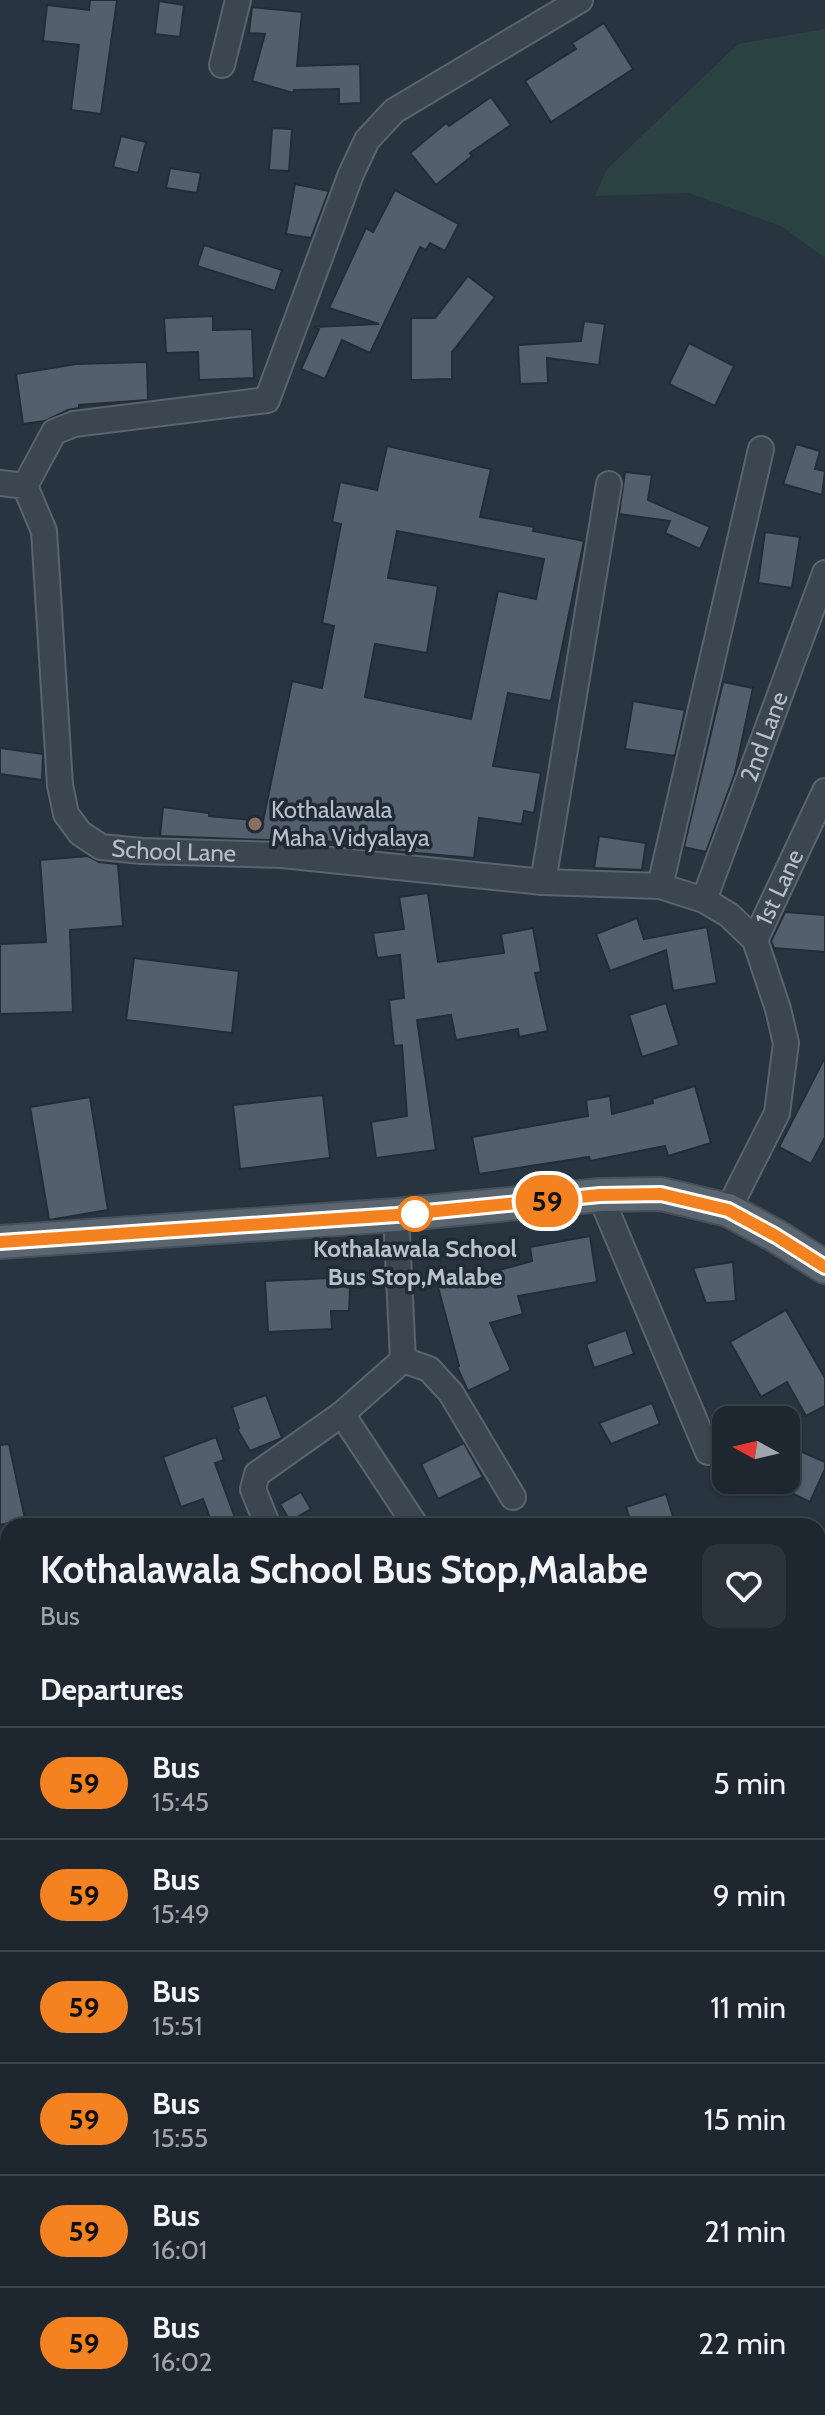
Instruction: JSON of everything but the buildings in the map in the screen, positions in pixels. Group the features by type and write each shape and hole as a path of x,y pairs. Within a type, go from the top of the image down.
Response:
{"main road":[{"path":"0,1242 396,1215 600,1195 661,1194 728,1210 825,1267"}],"street":[{"path":"222,65 238,0"},
{"path":"0,483 25,486 54,432 74,424 267,400 351,174 367,140 394,111 580,0"},
{"path":"660,886 761,449"},
{"path":"543,882 609,484"},
{"name":"School Lane","path":"25,486 44,531 60,785 66,814 80,833 101,847 282,855 543,882 660,886 704,900 729,915 755,940 786,1043 777,1113 728,1210"},
{"name":"2nd Lane","path":"704,900 825,573"},
{"name":"1st Lane","path":"755,940 825,791"},
{"path":"600,1195 708,1452"},
{"path":"396,1215 403,1360"},
{"path":"265,1518 253,1489 257,1474 342,1414 403,1360"},
{"path":"403,1360 429,1369 451,1393 513,1497"},
{"path":"342,1414 411,1518"}],"green space":[{"path":"825,29 825,258 781,226 689,193 595,196 607,169 738,44"}],"bus line":[{"name":"59","path":"0,1242 396,1215 600,1195 661,1194 728,1210 825,1267"}],"place":[{"name":"Kothalawala Maha Vidyalaya","path":"255,824"},
{"name":"Kothalawala School Bus Stop,Malabe","path":"415,1214"}]}
